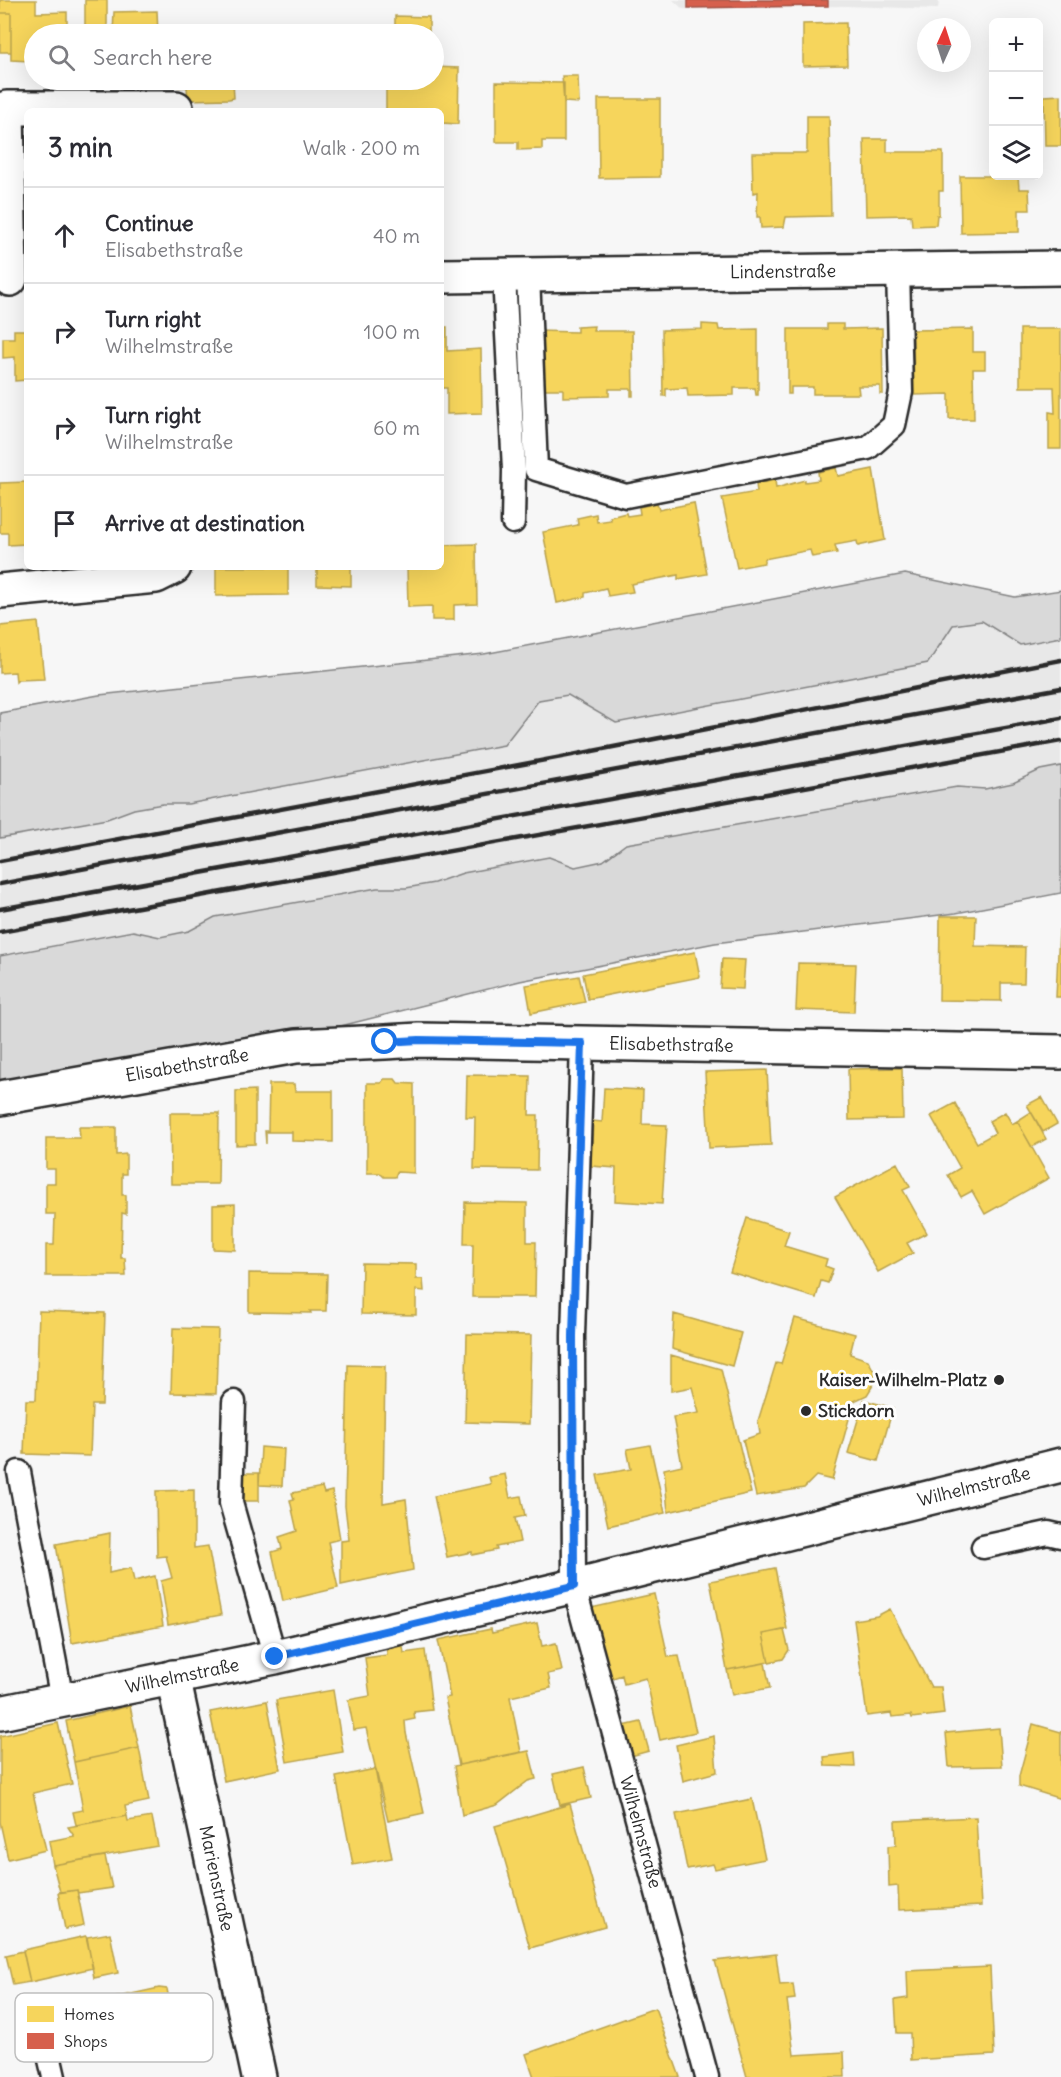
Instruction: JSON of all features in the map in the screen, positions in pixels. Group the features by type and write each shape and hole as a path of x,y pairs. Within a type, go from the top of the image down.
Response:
{"street":[{"path":"12,280 4,107 176,108"},
{"name":"Lindenstraße","path":"444,276 1061,268"},
{"path":"0,591 156,576 168,570"},
{"name":"Elisabethstraße","path":"0,1098 296,1046 419,1040 1061,1052"},
{"name":"Wilhelmstraße","path":"0,1713 275,1657 574,1586 1061,1465"},
{"name":"Marienstraße","path":"173,1677 259,2077"}],"lane":[{"path":"516,275 537,469 626,496 868,448 894,425 901,392 898,269"},
{"path":"513,522 516,275"},
{"name":"Wilhelmstraße","path":"582,1043 573,1336 574,1586 706,2077"},
{"path":"234,1402 231,1503 275,1657"},
{"path":"18,1472 62,1700"},
{"path":"983,1547 1048,1533 1061,1536"},
{"path":"51,2062 54,2077"}],"shaded area":[{"path":"673,0 939,0 938,9 845,6 683,9"},
{"path":"905,574 1015,597 1061,590 1061,637 1020,645 982,621 953,625 928,663 616,723 568,695 539,700 504,745 188,804 163,804 134,809 107,819 0,838 0,713 99,695 484,654"},
{"path":"982,620 1020,645 1061,637 1061,766 1040,770 1013,783 985,789 956,787 626,844 603,861 575,867 549,857 463,873 434,883 406,888 377,888 215,917 189,931 160,937 133,931 0,956 0,838 107,819 134,809 163,804 188,804 504,745 539,700 567,695 616,723 928,663 952,625"},
{"path":"1061,766 1061,893 956,913 715,943 520,981 289,1039 0,1089 0,956 133,931 160,937 189,931 215,917 377,888 406,888 434,883 463,873 549,857 575,867 603,861 626,844 957,787 985,789 1013,783 1040,770"}],"building: Homes":[{"path":"0,0 36,0 36,13 67,12 67,24 24,24 24,61 11,60 11,13 0,13"},
{"path":"85,0 107,0 107,24 85,24"},
{"path":"157,11 158,24 113,24 114,12"},
{"path":"0,13 11,13 11,52 0,52"},
{"path":"395,16 429,17 429,24 395,24"},
{"path":"846,23 847,65 803,66 803,24"},
{"path":"444,67 459,68 458,124 444,123 444,108 386,108 386,90 444,90"},
{"path":"562,76 578,76 579,103 564,102"},
{"path":"496,82 564,83 564,141 542,141 542,149 518,150 518,142 496,142"},
{"path":"187,90 234,90 234,98 188,100"},
{"path":"1061,95 1061,146 1045,146 1044,96"},
{"path":"598,99 660,99 660,177 599,178"},
{"path":"807,116 829,116 831,216 786,217 784,227 761,228 760,217 757,217 758,192 753,193 752,153 807,153"},
{"path":"864,139 887,139 887,152 943,152 943,191 939,191 939,215 937,215 936,225 912,226 911,215 866,216"},
{"path":"960,176 989,176 989,180 1018,180 1019,189 1029,189 1030,210 1019,210 1019,232 961,233"},
{"path":"702,324 718,325 719,330 758,329 758,395 756,395 755,388 734,388 734,395 688,396 687,388 666,389 666,396 663,396 662,330 702,329"},
{"path":"827,324 843,324 843,329 882,328 883,394 880,394 880,386 858,386 859,394 813,394 813,387 791,387 791,394 788,394 788,329 827,329"},
{"path":"594,326 593,331 632,331 633,396 631,396 631,389 609,389 609,396 563,397 563,389 541,389 538,331 577,332 577,327"},
{"path":"444,327 447,327 447,351 481,349 482,413 447,414 447,388 444,388"},
{"path":"973,329 973,352 985,352 985,369 973,369 974,419 949,419 949,394 914,395 913,330"},
{"path":"1020,329 1061,329 1061,449 1049,449 1049,412 1055,413 1054,387 1020,387"},
{"path":"14,330 24,330 24,380 15,381 15,357 3,358 3,338 14,338"},
{"path":"836,468 838,476 873,469 885,540 858,546 857,541 835,545 837,553 812,557 810,550 764,559 764,563 737,568 722,498 757,492 756,484 775,480 776,488 805,480 805,482 819,480 818,472"},
{"path":"24,482 24,544 8,545 8,533 0,533 0,483"},
{"path":"657,503 659,510 694,503 707,574 678,579 678,575 631,584 633,592 608,596 606,588 585,593 585,597 557,603 543,532 578,525 577,518 596,514 597,522 611,520 610,517 626,513 627,516 640,514 639,507"},
{"path":"476,544 477,604 454,605 454,620 432,620 432,606 408,607 407,570 444,570 444,545"},
{"path":"216,570 288,570 288,595 216,596"},
{"path":"317,570 351,570 351,586 317,585"},
{"path":"38,622 44,679 16,682 15,672 0,673 0,626"},
{"path":"940,916 976,916 975,946 1025,947 1024,983 1001,983 1001,1001 939,1000"},
{"path":"1059,930 1061,930 1061,997 1056,997"},
{"path":"695,952 700,977 588,999 583,974"},
{"path":"722,959 745,960 743,989 720,988"},
{"path":"798,963 856,964 854,1012 796,1010"},
{"path":"579,976 585,1002 531,1013 526,985"},
{"path":"902,1068 903,1119 849,1120 848,1069"},
{"path":"767,1070 771,1145 709,1148 705,1072"},
{"path":"467,1075 530,1076 529,1115 538,1115 537,1170 474,1169 475,1117 466,1117"},
{"path":"384,1079 395,1079 398,1083 414,1084 414,1173 397,1172 395,1177 384,1177 380,1173 367,1173 367,1083 381,1083"},
{"path":"269,1084 294,1084 295,1091 333,1091 333,1142 292,1141 292,1132 266,1132 266,1144 265,1131 268,1131"},
{"path":"604,1088 643,1090 642,1124 667,1125 662,1204 615,1201 616,1168 591,1166 593,1121 602,1122"},
{"path":"255,1090 255,1144 236,1145 236,1091"},
{"path":"1042,1097 1057,1124 1043,1132 1027,1105"},
{"path":"955,1103 977,1143 995,1133 989,1121 1005,1112 1012,1124 1017,1121 1049,1178 985,1214 972,1191 961,1197 948,1175 960,1168 931,1116"},
{"path":"1031,1112 1046,1139 1032,1147 1017,1121"},
{"path":"170,1113 219,1113 218,1184 171,1184"},
{"path":"79,1127 116,1127 116,1155 126,1154 126,1174 122,1174 122,1195 126,1195 126,1214 122,1213 121,1258 125,1258 126,1276 46,1276 46,1245 54,1245 55,1214 46,1214 46,1183 55,1183 55,1169 46,1169 46,1138 80,1138"},
{"path":"897,1163 910,1187 903,1190 927,1233 907,1243 913,1253 878,1272 835,1197"},
{"path":"465,1202 527,1203 527,1242 536,1242 535,1297 472,1297 473,1244 464,1244"},
{"path":"235,1204 235,1250 213,1249 213,1205"},
{"path":"747,1218 789,1231 784,1246 827,1259 825,1266 833,1269 828,1283 821,1281 816,1298 730,1272"},
{"path":"362,1263 416,1264 416,1279 423,1279 424,1291 416,1290 416,1315 361,1314"},
{"path":"249,1273 327,1274 326,1311 310,1311 311,1313 249,1312"},
{"path":"39,1311 105,1313 102,1405 92,1405 90,1456 24,1454 26,1400 36,1400"},
{"path":"674,1314 741,1333 732,1366 672,1349"},
{"name":"Stickdorn","path":"795,1318 855,1334 850,1354 868,1360 875,1373 875,1382 867,1395 854,1401 832,1480 816,1476 804,1488 756,1496 743,1440 760,1434 758,1421 776,1363 781,1364"},
{"path":"173,1328 218,1329 216,1394 171,1393"},
{"path":"467,1334 531,1335 529,1424 465,1422"},
{"path":"671,1355 721,1369 751,1493 668,1512 664,1469 682,1465 673,1417 699,1413 692,1387 671,1391"},
{"path":"348,1365 385,1366 383,1503 406,1499 413,1570 341,1585 341,1541 349,1540 345,1506"},
{"path":"864,1400 893,1408 878,1461 848,1453"},
{"path":"650,1445 665,1513 608,1526 597,1475 631,1469 627,1449"},
{"path":"261,1447 284,1449 282,1486 259,1485"},
{"path":"244,1473 259,1473 259,1501 244,1501"},
{"path":"505,1474 510,1498 521,1496 525,1516 515,1518 520,1542 496,1547 497,1550 447,1557 434,1496 491,1484 489,1477"},
{"path":"322,1487 324,1493 332,1491 340,1539 328,1542 338,1588 283,1601 272,1552 282,1549 279,1537 297,1531 290,1500 294,1499 292,1493"},
{"path":"194,1490 194,1548 208,1546 221,1615 168,1625 161,1581 172,1578 166,1556 157,1557 156,1491"},
{"path":"110,1533 109,1573 131,1568 134,1581 155,1576 163,1626 72,1643 56,1544"},
{"path":"775,1568 787,1629 763,1634 769,1662 727,1670 710,1581"},
{"path":"654,1594 668,1657 679,1656 696,1732 660,1740 646,1678 624,1684 622,1675 607,1680 591,1608"},
{"path":"890,1609 931,1687 941,1687 944,1714 912,1718 911,1715 892,1717 891,1713 867,1716 854,1620 877,1616"},
{"path":"537,1623 542,1646 556,1643 562,1671 548,1674 551,1688 510,1697 521,1752 459,1765 445,1698 450,1697 438,1640 491,1629 492,1633"},
{"path":"784,1630 789,1650 783,1659 769,1662 763,1634"},
{"path":"402,1641 404,1653 425,1650 432,1710 414,1712 415,1719 405,1721 424,1813 388,1821 366,1728 354,1730 348,1700 370,1696 365,1658 387,1655 386,1644"},
{"path":"765,1663 770,1688 732,1695 727,1670"},
{"path":"333,1690 343,1752 287,1762 276,1700"},
{"path":"267,1701 280,1769 224,1781 210,1712"},
{"path":"130,1706 139,1748 74,1762 66,1721"},
{"path":"641,1722 649,1751 627,1757 619,1727"},
{"path":"58,1723 72,1784 33,1793 46,1850 8,1859 0,1822 0,1736"},
{"path":"1033,1724 1061,1732 1061,1799 1019,1786 1019,1776"},
{"path":"999,1728 1002,1766 949,1767 946,1733"},
{"path":"714,1736 717,1772 683,1781 676,1745"},
{"path":"139,1748 149,1801 125,1806 127,1816 76,1825 73,1812 83,1810 74,1762"},
{"path":"529,1751 536,1779 528,1781 497,1805 462,1815 454,1766"},
{"path":"854,1753 855,1767 825,1766 824,1757"},
{"path":"584,1767 591,1798 560,1805 553,1774"},
{"path":"375,1769 392,1858 353,1865 336,1777"},
{"path":"752,1799 765,1859 715,1869 713,1864 687,1869 676,1814"},
{"path":"570,1804 605,1927 530,1948 495,1826"},
{"path":"127,1816 128,1821 152,1817 158,1846 53,1865 49,1841 74,1836 68,1827"},
{"path":"976,1817 981,1906 899,1910 898,1886 889,1887 888,1846 896,1845 895,1821"},
{"path":"105,1856 112,1888 78,1893 77,1890 60,1892 53,1865"},
{"path":"77,1890 84,1925 65,1929 58,1893"},
{"path":"110,1933 118,1973 94,1978 87,1937"},
{"path":"86,1936 93,1968 30,1982 23,1950"},
{"path":"23,1951 30,1982 13,1985 6,1955"},
{"path":"776,1954 780,1985 793,1984 795,1999 787,2000 794,2055 844,2052 845,2077 747,2077 715,1961"},
{"path":"990,1967 994,2055 911,2060 910,2033 897,2033 895,2000 908,1998 907,1971"},
{"path":"159,1988 167,1989 168,1993 136,1993"},
{"path":"655,2008 680,2077 534,2077 526,2054"}],"building: Shops":[{"path":"688,0 828,0 828,6 688,8"}],"railway":[{"path":"0,861 567,756 1061,660"},
{"path":"0,884 1061,688"},
{"path":"0,909 1061,718"},
{"path":"0,932 1061,741"}],"place":[{"name":"Kaiser-Wilhelm-Platz","path":"999,1380"},
{"name":"Stickdorn","path":"806,1411"}],"route":[{"path":"275,1657 574,1586 573,1336 582,1043 419,1040 385,1042"}]}
